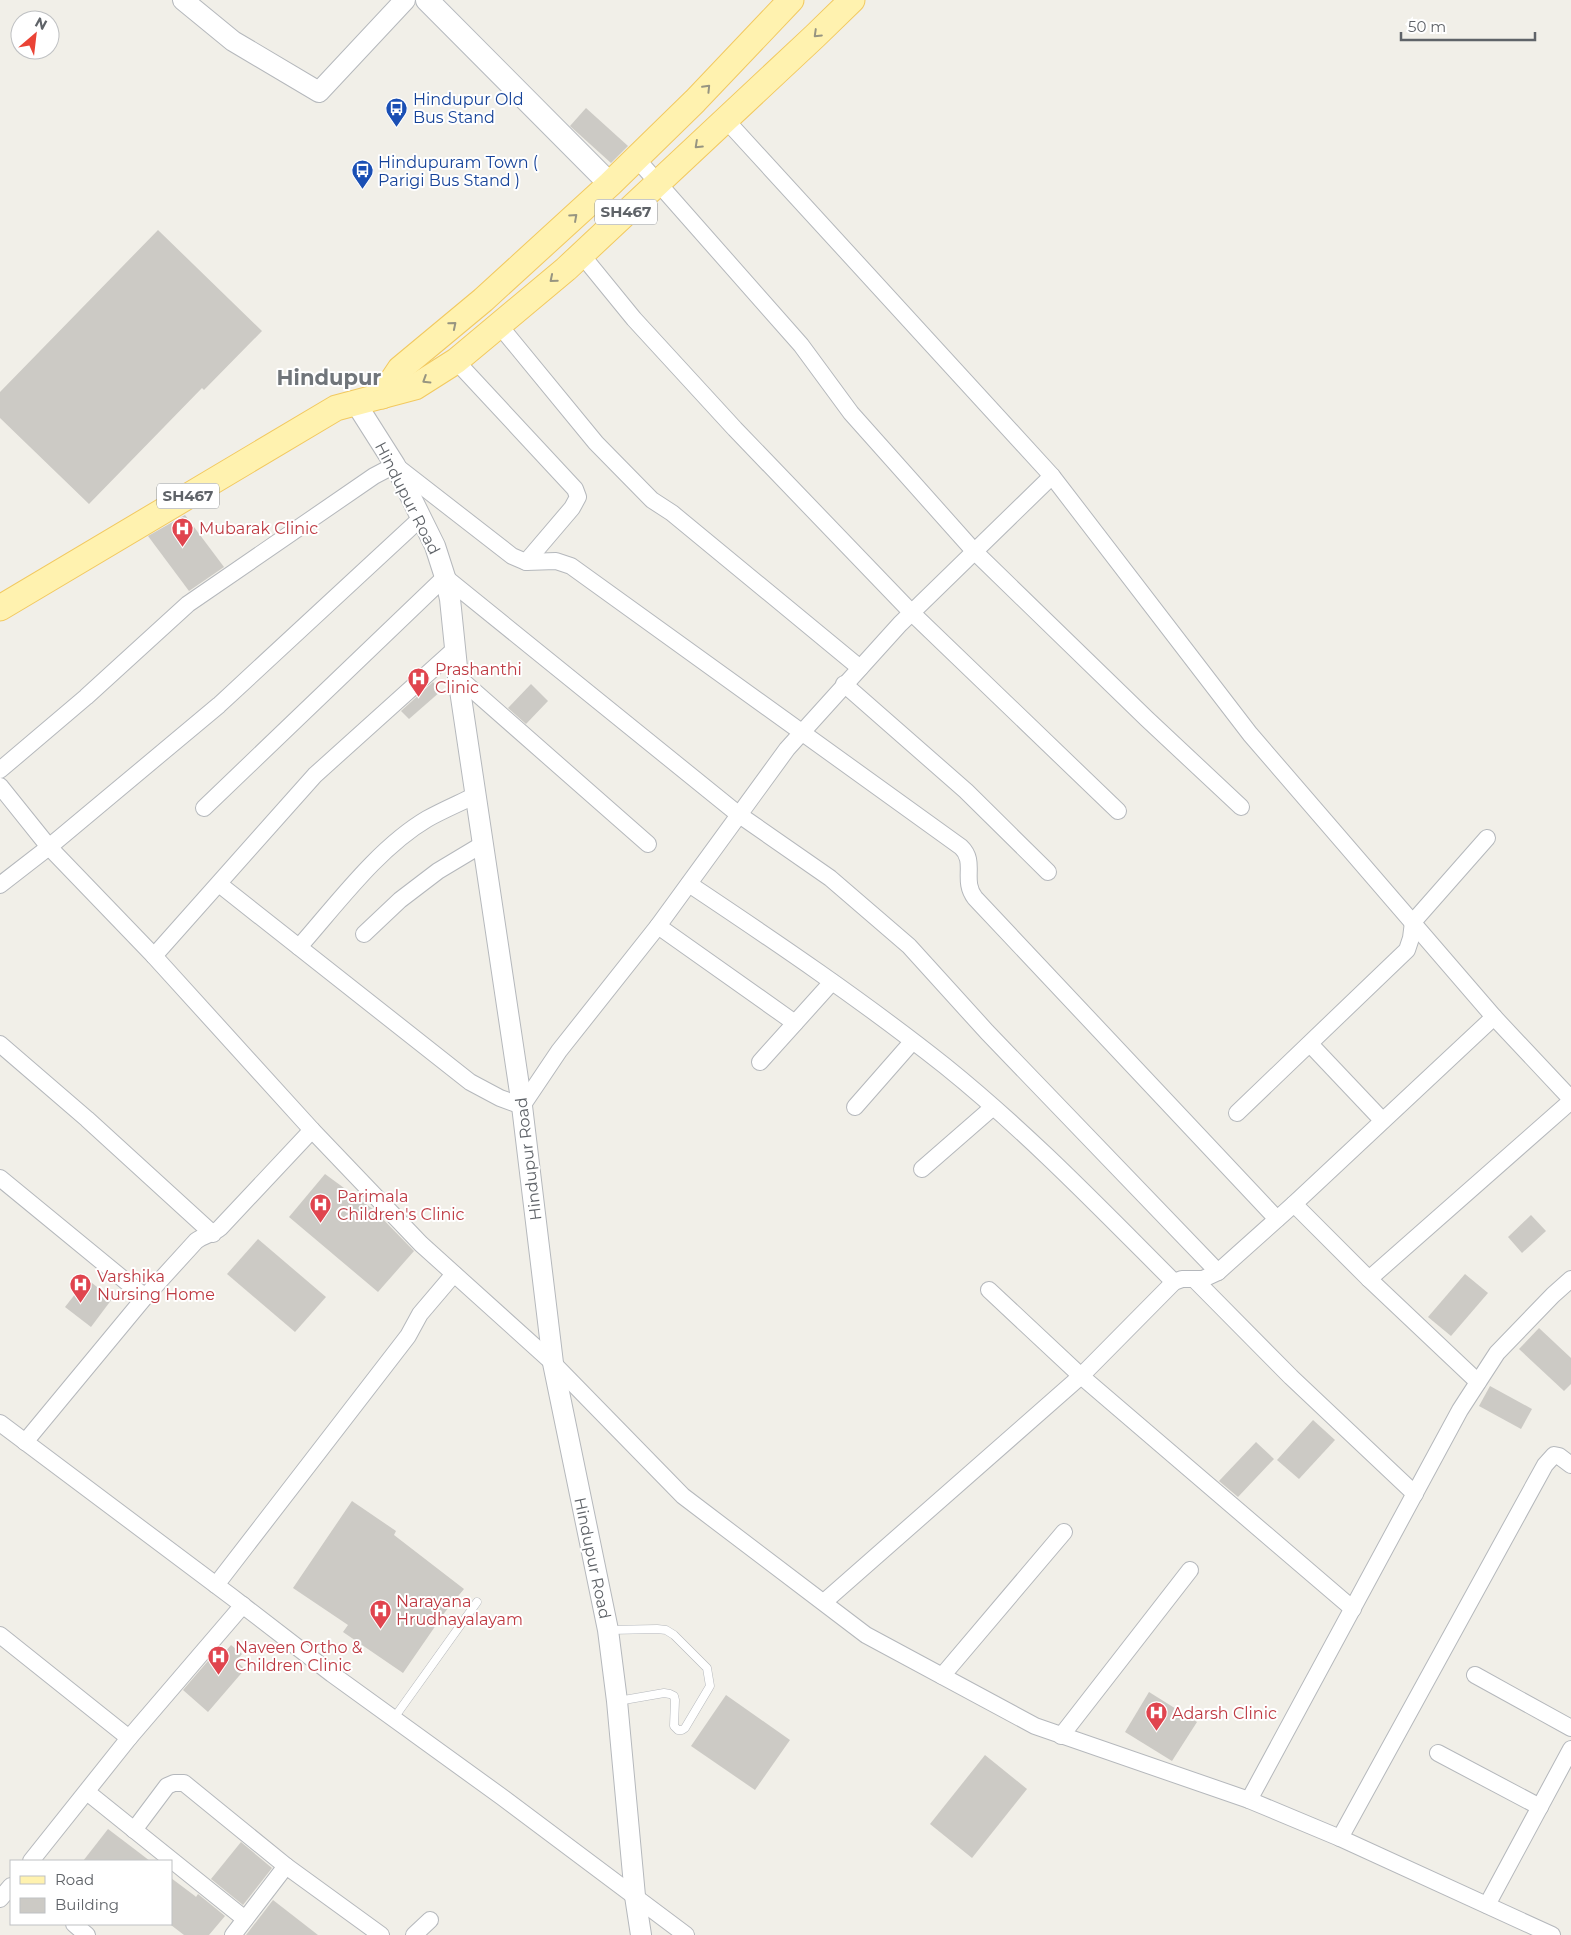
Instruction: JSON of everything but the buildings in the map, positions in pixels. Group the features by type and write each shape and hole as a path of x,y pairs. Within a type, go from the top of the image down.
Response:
{"main road":[{"path":"427,0 610,184"},
{"name":"SH467","path":"382,396 400,369 483,300 610,184 695,101 791,0"},
{"name":"SH467","path":"0,608 336,408 415,387 456,362 581,254 852,0"}],"street":[{"path":"183,0 233,41 319,92 405,0"},
{"path":"726,120 1052,476 1250,734 1494,1017 1571,1100 1369,1279"},
{"path":"636,158 801,345 850,413 974,551 1147,719 1241,807"},
{"path":"581,254 634,319 735,429 912,613 1118,811"},
{"path":"499,325 596,443 652,500 672,513 860,668"},
{"path":"456,362 575,489 578,497 572,508 526,562"},
{"name":"Hindupur Road","path":"355,402 395,465 435,546 445,577 458,677 522,1106 553,1363 608,1630 618,1702 635,1896 642,1935"},
{"path":"0,770 86,697 188,604 374,476 395,465 512,556 526,562 556,561 571,566 966,852 969,859 969,891 1277,1219"},
{"path":"219,884 470,1082 500,1098 522,1106 559,1051 658,926 787,749 844,684 912,613 1052,476"},
{"path":"0,885 49,847 219,705 422,518"},
{"path":"204,808 445,577 738,814 830,878 909,946 987,1032 1218,1272"},
{"path":"154,956 315,775 455,649"},
{"path":"458,677 648,844"},
{"path":"844,684 966,791 1048,872"},
{"path":"0,786 49,847 154,956 312,1130 421,1244 553,1363 683,1496 866,1635 1035,1726 1249,1800 1340,1838 1552,1935"},
{"path":"299,947 352,887 395,843 427,819 476,795"},
{"path":"1236,1113 1407,950 1413,922 1487,838"},
{"path":"364,934 400,900 438,871 483,844"},
{"path":"689,884 796,955 945,1067 1057,1164 1174,1282"},
{"path":"658,926 795,1023"},
{"path":"760,1062 832,982"},
{"path":"824,1602 1081,1376 1174,1282 1182,1279 1203,1279 1218,1272 1294,1204 1494,1017"},
{"path":"855,1106 912,1042"},
{"path":"0,1044 87,1119 212,1234"},
{"path":"1310,1044 1382,1120"},
{"path":"922,1169 992,1108"},
{"path":"25,1442 145,1297 196,1241 220,1228 312,1130"},
{"path":"0,1178 145,1297"},
{"path":"1294,1204 1369,1279 1478,1382"},
{"path":"216,1585 408,1336 420,1314 454,1274"},
{"path":"1249,1800 1460,1410 1497,1353 1571,1279"},
{"path":"1196,1280 1291,1377 1415,1494"},
{"path":"989,1290 1081,1376 1353,1609"},
{"path":"0,1423 332,1674 502,1796 686,1935"},
{"path":"1340,1838 1545,1465 1554,1455 1559,1456 1571,1465"},
{"path":"942,1676 1064,1532"},
{"path":"1061,1736 1190,1570"},
{"path":"32,1860 129,1738 242,1605"},
{"path":"0,1634 129,1738"},
{"path":"1475,1675 1571,1728"},
{"path":"1487,1905 1571,1749"},
{"path":"1438,1753 1540,1806"},
{"path":"134,1830 167,1786 174,1783 184,1784 373,1933"},
{"path":"87,1792 171,1860"},
{"path":"172,1860 245,1919"},
{"path":"233,1935 286,1866"},
{"path":"0,1899 10,1887"},
{"path":"414,1935 430,1920"},
{"path":"75,1925 88,1935"}],"lane":[{"path":"394,1718 477,1602"},
{"path":"608,1630 666,1630 674,1635 707,1668 710,1677 710,1686 682,1730 678,1730 674,1726 675,1700 674,1696 670,1694 664,1693 618,1702"}],"place":[{"name":"Hindupur Old Bus Stand","path":"397,127"},
{"name":"Hindupuram Town ( Parigi Bus Stand )","path":"362,190"},
{"name":"Mubarak Clinic","path":"183,547"},
{"name":"Prashanthi Clinic","path":"419,697"},
{"name":"Parimala Children's Clinic","path":"321,1224"},
{"name":"Varshika Nursing Home","path":"81,1304"},
{"name":"Narayana Hrudhayalayam","path":"380,1629"},
{"name":"Naveen Ortho & Children Clinic","path":"219,1675"},
{"name":"Adarsh Clinic","path":"1156,1732"}],"district":[{"name":"Hindupur","path":"329,378"}]}
